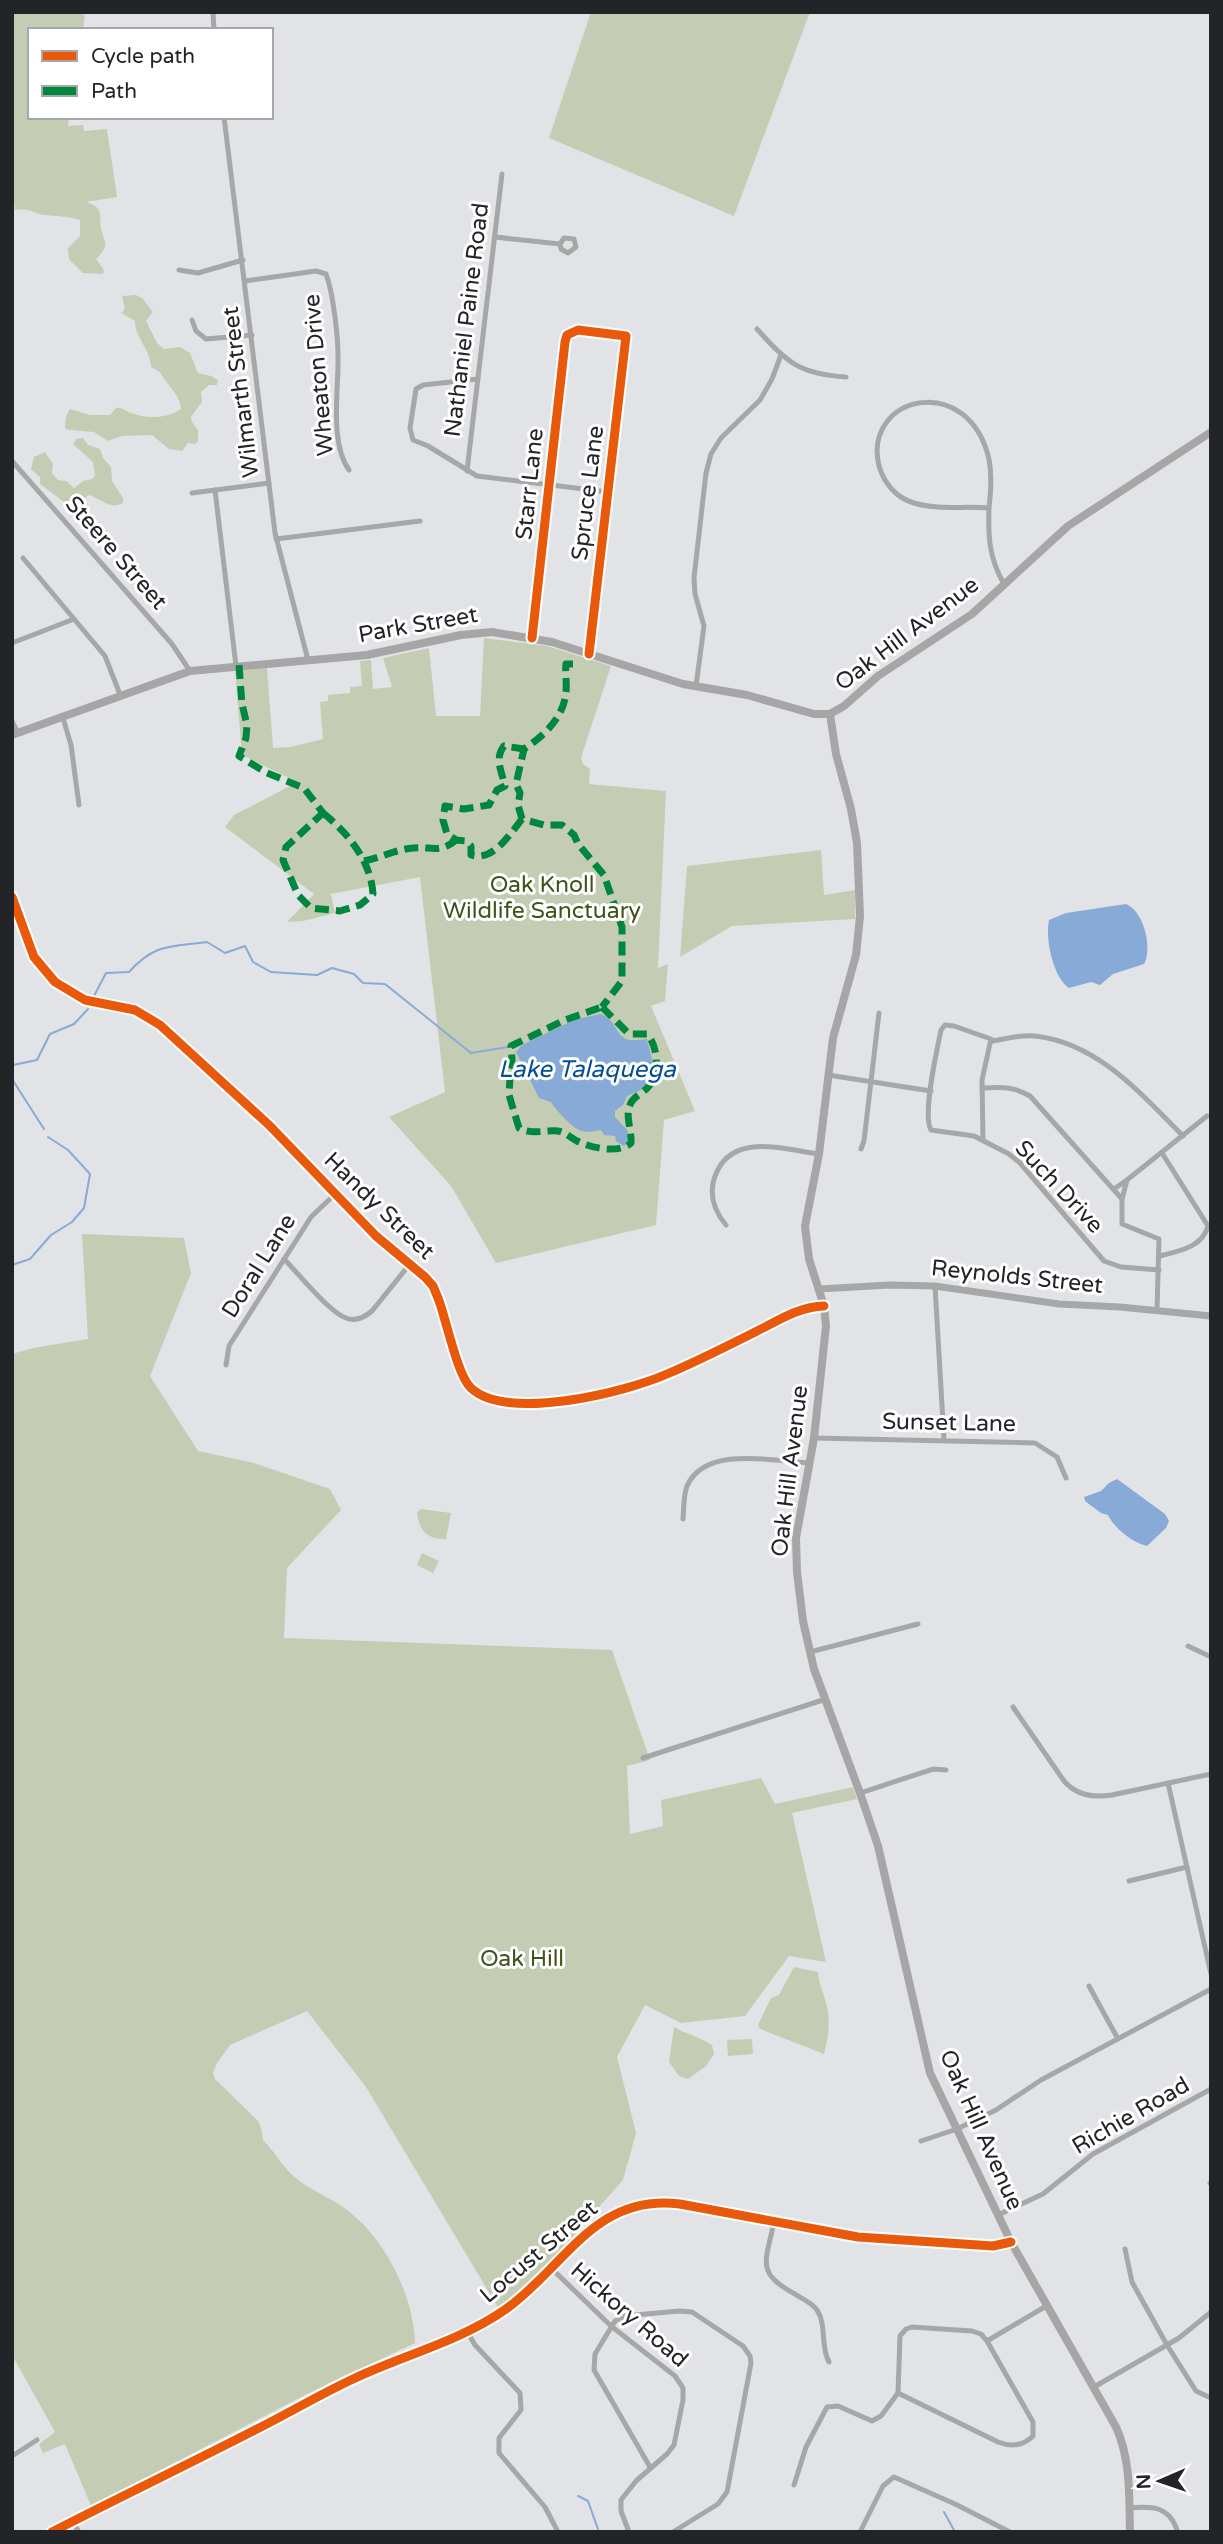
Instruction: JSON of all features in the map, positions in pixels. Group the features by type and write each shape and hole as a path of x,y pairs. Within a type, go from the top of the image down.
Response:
{"main road":[{"name":"Oak Hill Avenue","path":"1130,2532 1124,2449 1116,2427 1011,2242 937,2091 926,2059 880,1855 810,1652 803,1621 796,1538 814,1438 825,1340 824,1306 809,1259 805,1226 819,1154 833,1038 856,955 860,906 856,834 835,753 830,714 844,706 878,676 955,627 1051,539 1109,497 1211,432"},
{"name":"Park Street","path":"15,734 190,671 387,652 477,633 510,634 552,642 666,680 747,695 814,714 830,714"}],"street":[{"name":"Wilmarth Street","path":"224,119 253,335 276,539 308,660"},
{"name":"Nathaniel Paine Road","path":"467,471 502,174"},
{"path":"495,237 560,244"},
{"path":"179,270 198,274 243,261"},
{"name":"Wheaton Drive","path":"245,281 316,271 326,274 338,351 335,395 341,453 349,470"},
{"path":"192,320 196,331 206,339 253,335"},
{"path":"757,329 781,355 812,373 846,377"},
{"name":"Spruce Lane","path":"567,335 578,330 626,336 589,654"},
{"name":"Starr Lane","path":"532,638 567,335"},
{"path":"696,686 704,626 695,594 694,578 708,463 721,438 752,409 767,389 781,355"},
{"path":"478,379 422,385 416,389 410,428 413,440 428,446 477,476 608,492"},
{"path":"989,508 915,503 890,488 881,474 877,456 879,439 894,415 906,407 930,401 953,407 965,415 984,444 991,472 989,508 987,534 996,571 1004,584"},
{"name":"Steere Street","path":"12,461 172,644 190,671"},
{"path":"192,493 269,483"},
{"path":"215,489 236,666"},
{"path":"276,539 420,521"},
{"path":"23,558 104,656 121,697"},
{"path":"12,643 74,619"},
{"path":"63,718 71,745 79,805"},
{"path":"12,721 15,734"},
{"name":"Handy Street","path":"12,897 34,957 55,982 85,1000 135,1010 155,1020 268,1125 376,1236 433,1286 466,1381 482,1395 516,1404 554,1402 649,1382 799,1310 824,1306"},
{"path":"861,1149 879,1013"},
{"path":"828,1075 931,1091 941,1030 945,1025 988,1036 992,1041"},
{"path":"992,1041 1028,1035 1055,1041 1087,1053 1130,1084 1182,1136"},
{"path":"984,1139 982,1088 992,1041"},
{"path":"982,1088 1007,1086 1030,1096 1122,1199"},
{"name":"Such Drive","path":"931,1091 928,1119 931,1130 984,1139 1009,1154 1020,1163 1104,1261 1121,1267 1159,1270"},
{"path":"1114,1189 1208,1116"},
{"path":"726,1225 717,1214 712,1189 718,1169 734,1151 746,1146 759,1146 819,1154"},
{"path":"1160,1256 1195,1244 1203,1238 1208,1226 1162,1153"},
{"path":"1127,1180 1122,1199 1122,1224 1159,1239 1157,1310"},
{"name":"Doral Lane","path":"226,1365 229,1346 311,1217 335,1194"},
{"path":"285,1259 339,1314 354,1320 365,1317 372,1311 409,1265"},
{"name":"Reynolds Street","path":"819,1289 889,1285 935,1286 1059,1304 1211,1316"},
{"path":"935,1286 944,1440"},
{"name":"Sunset Lane","path":"814,1438 1035,1443 1057,1457 1066,1478"},
{"path":"684,1520 687,1488 699,1470 713,1462 727,1458 810,1464"},
{"path":"810,1652 918,1624"},
{"path":"1188,1646 1211,1657"},
{"path":"643,1758 826,1699"},
{"path":"1013,1707 1064,1781 1079,1793 1105,1797 1211,1774"},
{"path":"860,1793 933,1769 946,1770"},
{"path":"1168,1783 1211,1974"},
{"path":"1129,1881 1187,1867"},
{"path":"1088,1986 1118,2039"},
{"path":"921,2141 957,2130 996,2110 1032,2086 1211,1989"},
{"name":"Richie Road","path":"998,2215 1043,2194 1093,2154 1211,2089"},
{"name":"Locust Street","path":"52,2532 338,2386 468,2333 513,2304 598,2224 617,2212 659,2202 680,2203 886,2241 993,2246 1011,2242"},
{"path":"774,2222 767,2256 769,2274 775,2284 815,2308 820,2316 824,2350 829,2362"},
{"path":"1125,2249 1132,2281 1167,2345 1196,2391 1211,2398"},
{"name":"Hickory Road","path":"551,2268 611,2326 675,2376 683,2388 674,2445 621,2500 621,2511 629,2532"},
{"path":"987,2341 1048,2305"},
{"path":"650,2467 594,2370 595,2354 611,2326 625,2316 692,2312 735,2339 750,2356 750,2372 727,2492 718,2504 673,2532"},
{"path":"1094,2387 1188,2333 1211,2312"},
{"path":"794,2485 806,2447 827,2407 838,2406 859,2418 872,2421 881,2416 898,2393 900,2339 906,2329 912,2327 965,2330 981,2334 1033,2422 1035,2431 1025,2442 1010,2445 998,2442 898,2393"},
{"path":"468,2333 475,2345 520,2393 521,2410 499,2438 499,2453 545,2507 558,2532"},
{"path":"12,2456 37,2440"},
{"path":"860,2532 883,2486 894,2477 1010,2532"},
{"path":"1129,2508 1146,2507 1166,2512 1177,2530"},
{"path":"72,2522 79,2532"}],"green space":[{"path":"12,12 77,12 85,15 83,28 28,28 28,119 69,119 68,126 83,125 84,131 107,129 117,197 86,202 96,206 100,212 105,244 104,250 96,259 104,270 103,274 83,273 69,259 68,248 80,236 80,220 15,210 12,189"},
{"path":"591,12 810,12 734,216 549,138"},
{"path":"136,295 142,298 153,312 146,321 157,343 164,349 180,347 190,353 198,373 218,380 217,385 209,385 201,392 202,402 191,417 198,430 198,441 195,444 188,443 182,451 169,449 152,435 122,436 108,441 94,432 65,428 70,409 90,415 110,415 118,408 150,417 169,415 181,409 175,394 160,372 151,367 135,321 121,313 125,309 122,296"},
{"path":"83,438 88,445 100,449 103,458 111,467 112,481 123,498 123,503 110,505 89,495 74,506 68,505 40,484 40,477 31,469 34,457 45,452 53,464 52,473 58,480 66,481 74,488 95,476 93,462 73,444 76,439"},
{"name":"Oak Knoll Wildlife Sanctuary","path":"484,638 547,646 611,666 581,758 583,764 590,769 589,784 666,791 658,968 668,964 665,1001 651,1006 695,1111 664,1120 656,1225 496,1263 451,1186 389,1117 445,1092 420,877 331,894 335,913 287,922 314,894 225,827 234,815 294,784 295,781 242,755 235,671 267,668 273,748 290,747 323,739 320,702 328,701 328,695 350,693 350,687 362,686 360,661 371,660 373,689 392,687 383,658 429,648 436,716 480,716"},
{"name":"Oak Knoll Wildlife Sanctuary","path":"821,850 824,895 855,890 855,919 732,926 680,957 687,866"},
{"name":"Oak Hill","path":"82,1234 184,1238 191,1273 150,1376 198,1451 254,1463 330,1489 341,1510 287,1568 284,1638 612,1650 650,1760 627,1766 630,1834 663,1826 661,1800 761,1778 775,1804 853,1787 857,1799 792,1813 826,1962 789,1956 745,2016 681,2023 645,2005 617,2057 636,2133 623,2180 554,2258 499,2309 366,2087 307,2011 230,2045 217,2063 213,2073 215,2079 258,2121 263,2140 293,2175 347,2210 377,2241 397,2273 404,2291 410,2309 415,2343 305,2395 91,2506 65,2444 43,2453 39,2444 55,2432 12,2355 12,1354 88,1339"},
{"path":"421,1509 451,1513 446,1539 434,1538 425,1533 417,1513"},
{"path":"422,1553 439,1561 433,1573 417,1565"},
{"path":"794,1967 818,1972 829,2020 824,2054 760,2029 758,2025 771,1998 779,1995"},
{"path":"674,2027 712,2045 714,2054 706,2066 688,2079 679,2076 669,2062"},
{"path":"752,2039 753,2054 728,2056 727,2040"}],"water":[{"path":"1126,904 1138,914 1145,931 1148,949 1144,964 1113,974 1100,985 1091,982 1069,988 1063,983 1052,957 1048,937 1049,920 1066,913"},
{"name":"Lake Talaquega","path":"600,1014 609,1019 624,1038 647,1039 654,1067 648,1087 627,1096 623,1105 615,1111 615,1117 628,1131 627,1143 624,1146 616,1141 615,1136 604,1135 601,1130 579,1130 565,1119 551,1102 539,1098 516,1052 522,1045 574,1020"},
{"path":"1117,1479 1165,1514 1169,1521 1166,1528 1147,1546 1124,1534 1108,1515 1085,1501 1084,1497 1101,1491"}],"waterway":[{"path":"94,996 106,973 129,972 147,956 164,948 207,942 225,953 245,946 253,962 271,972 317,975 332,968 354,974 363,983 385,984 471,1053 508,1047"},
{"path":"12,1068 13,1065 37,1060 50,1034 74,1024 88,1009"},
{"path":"12,1079 44,1129"},
{"path":"12,1265 30,1259 51,1235 72,1222 84,1208 90,1174 68,1150 48,1137"},
{"path":"578,2496 588,2501 599,2532"},
{"path":"944,2512 955,2532"}],"marked path":[{"path":"573,664 566,664 566,692 561,710 546,732 524,749 516,784 520,793 518,805 522,819 544,825 562,825 574,835 578,844 604,875 622,927 622,981 602,1007"},
{"path":"239,665 242,704 247,725 246,738 239,756 267,773 304,788 323,813"},
{"path":"522,819 494,851 479,856 471,855 471,846 466,841 456,840 447,834 443,820 445,806 464,809 489,805 497,790 505,786 499,761 504,746 524,749"},
{"path":"323,813 341,829 357,849 371,882 373,894 360,905 340,911 311,908 298,895 283,860 286,847 323,813"},
{"path":"364,861 407,849 445,847 456,840"},
{"path":"602,1007 629,1034 647,1034 655,1052 653,1080 631,1102 629,1109 631,1143 619,1148 597,1148 561,1132 534,1132 519,1128 509,1095 511,1046 565,1020 602,1007"}],"cycle path":[{"path":"532,638 567,335 578,330 626,336 589,654"},
{"path":"12,897 34,957 55,982 85,1000 135,1010 160,1025 269,1125 376,1236 425,1277 438,1298 466,1381 471,1388 488,1398 511,1403 538,1403 624,1389 679,1369 790,1314 824,1306"},
{"path":"52,2532 339,2386 488,2320 527,2292 583,2237 603,2221 625,2210 651,2204 680,2204 858,2237 993,2246 1011,2242"}]}
